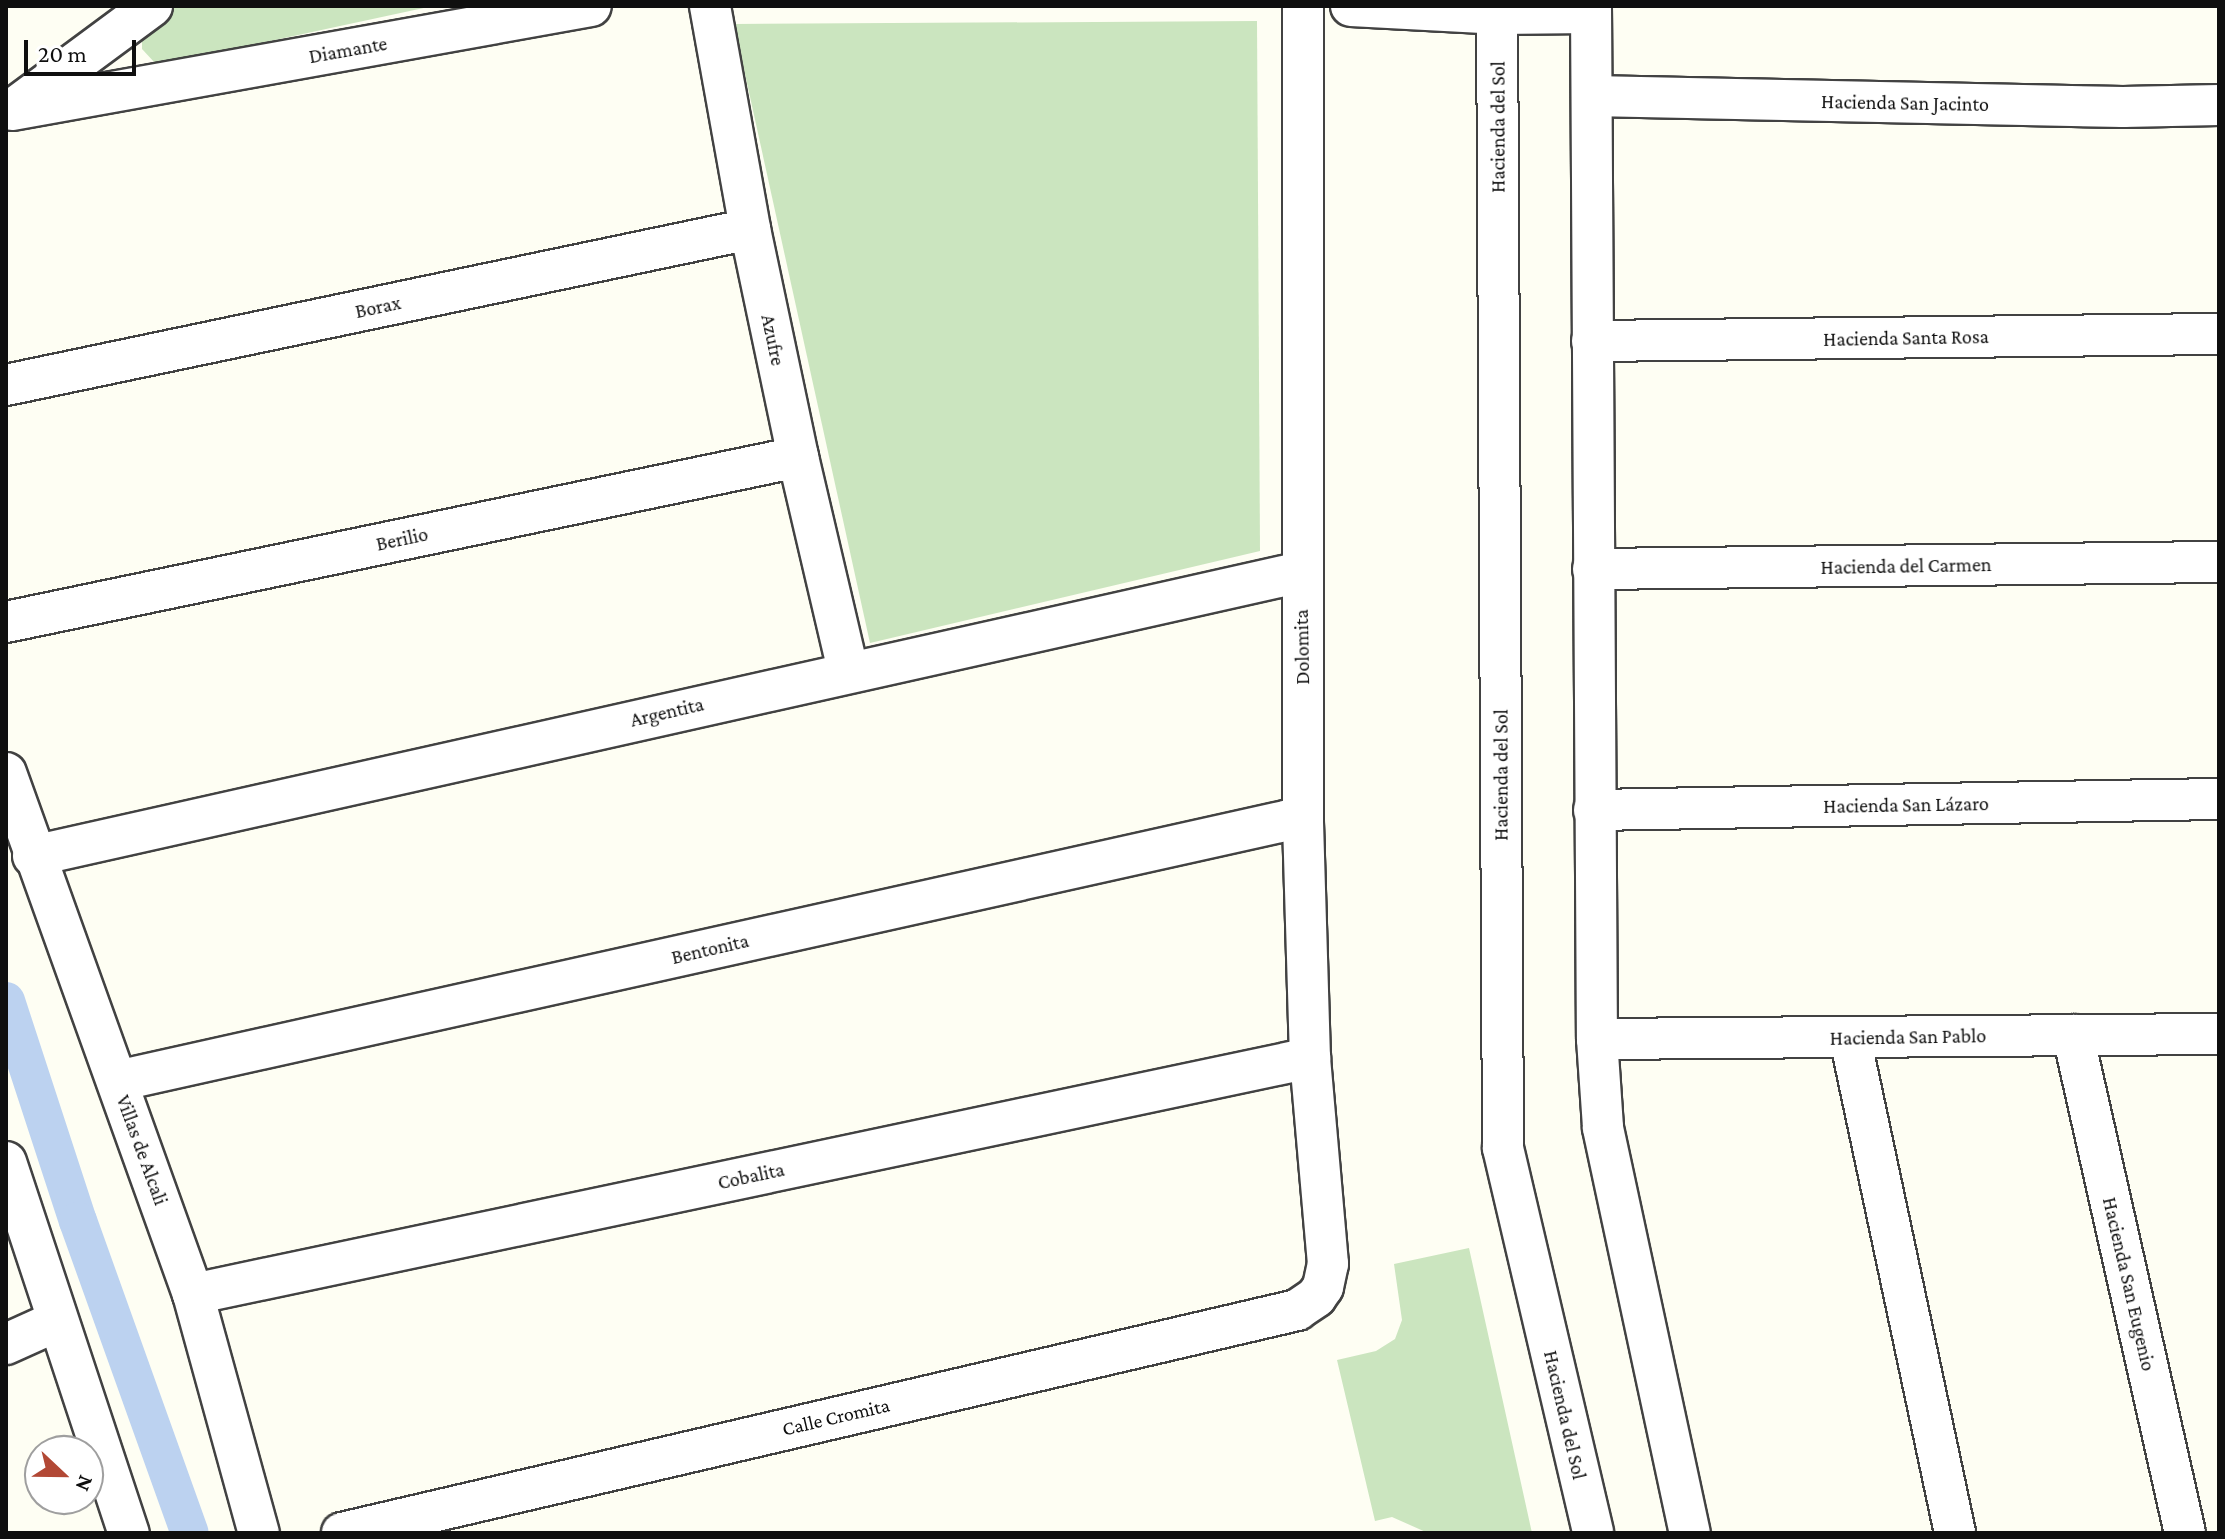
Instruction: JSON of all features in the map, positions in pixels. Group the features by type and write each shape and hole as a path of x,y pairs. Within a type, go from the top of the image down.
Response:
{"street":[{"path":"9,112 152,6"},
{"name":"Diamante","path":"9,112 591,6"},
{"name":"Azufre","path":"710,6 750,229 798,457 848,671"},
{"name":"Dolomita","path":"1303,6 1303,817 1310,1058 1328,1264 1323,1287"},
{"path":"1351,6 1591,10 1597,1039 1603,1128 1690,1533"},
{"name":"Hacienda del Sol","path":"1497,10 1503,1148 1593,1533"},
{"name":"Hacienda San Jacinto","path":"1592,96 2123,107 2219,105"},
{"name":"Borax","path":"6,385 750,229"},
{"name":"Hacienda Santa Rosa","path":"1592,341 2219,334"},
{"name":"Berilio","path":"6,622 798,457"},
{"name":"Hacienda del Carmen","path":"1593,569 2219,562"},
{"name":"Argentita","path":"33,856 848,671 1301,572"},
{"name":"Villas de Alcali","path":"6,773 33,856 193,1294 259,1533"},
{"name":"Hacienda San Lázaro","path":"1594,810 2219,799"},
{"name":"Bentonita","path":"117,1081 1303,817"},
{"name":"Hacienda San Pablo","path":"1597,1039 2219,1034"},
{"name":"Hacienda San Eugenio","path":"2073,1035 2185,1533"},
{"path":"1850,1038 1955,1533"},
{"name":"Cobalita","path":"193,1294 1310,1058"},
{"path":"6,1162 129,1533"},
{"name":"Calle Cromita","path":"342,1533 1297,1310 1316,1297 1323,1287"},
{"path":"6,1344 57,1321"}],"green space":[{"path":"171,6 433,6 178,61 155,63 142,49 142,36"},
{"path":"1257,21 1260,551 870,643 734,24"},
{"path":"1469,1248 1532,1533 1428,1533 1392,1517 1375,1521 1337,1360 1376,1351 1395,1339 1402,1320 1394,1264"}],"waterway":[{"path":"6,1001 78,1221 190,1533"}]}
